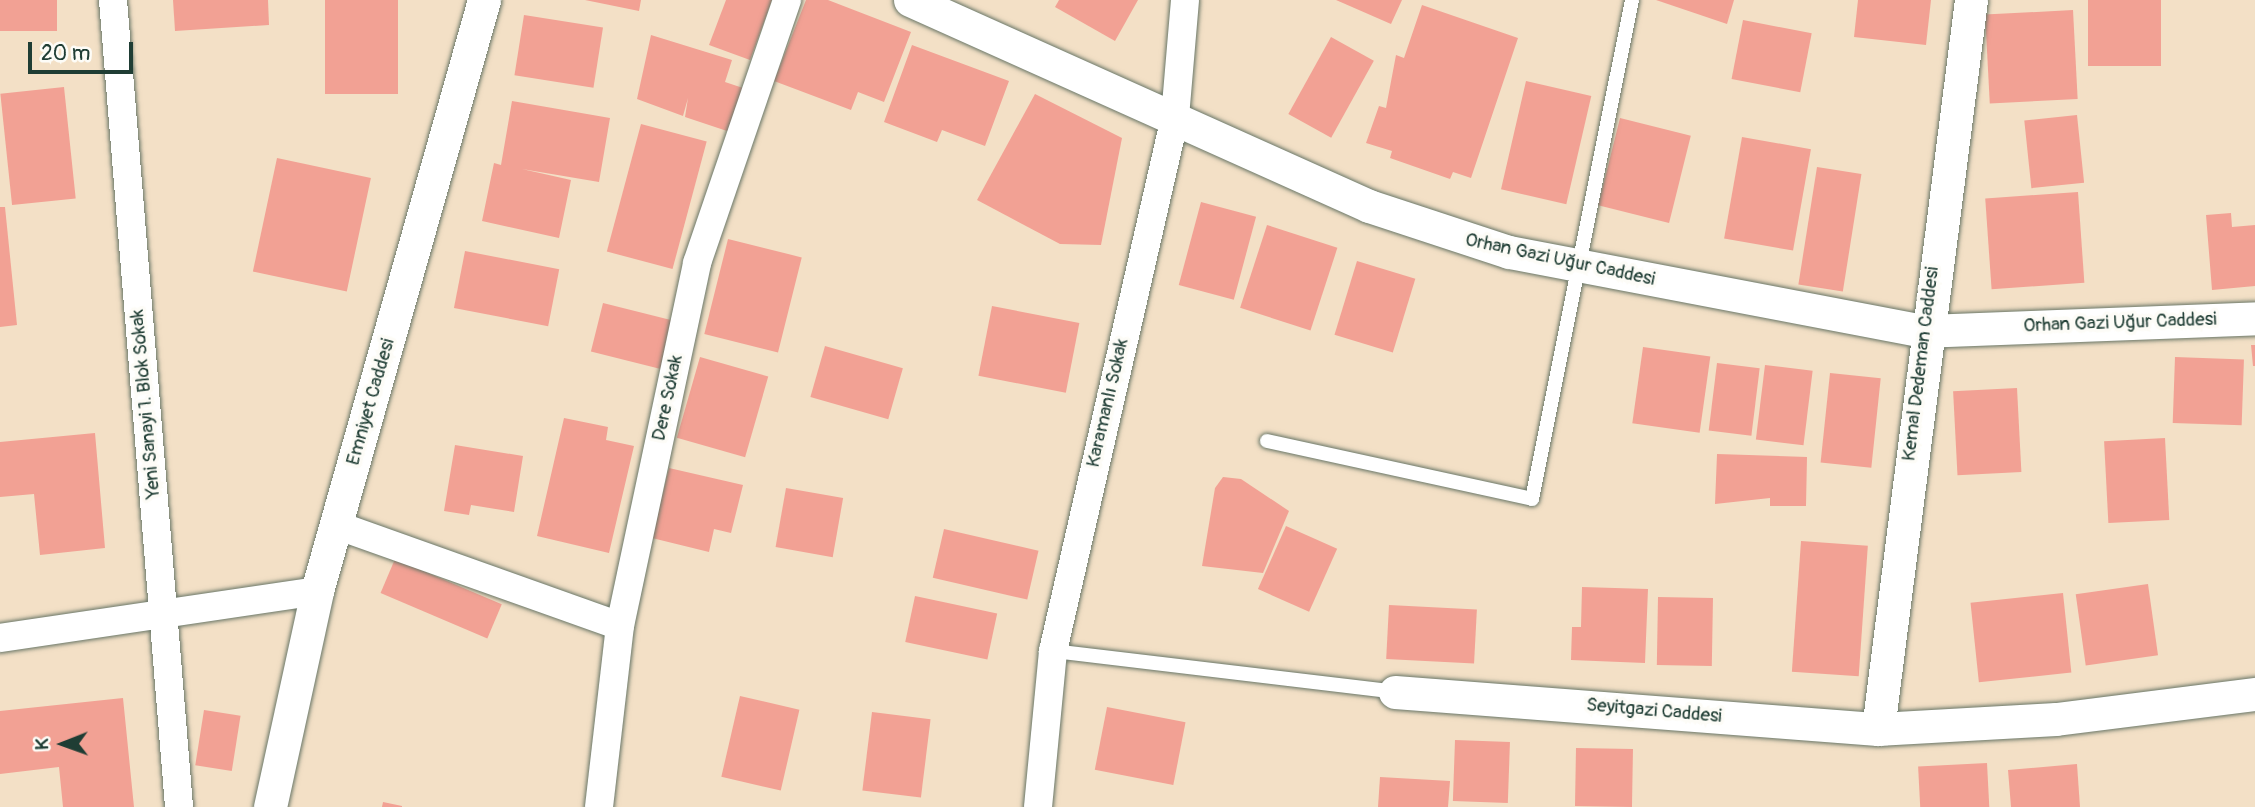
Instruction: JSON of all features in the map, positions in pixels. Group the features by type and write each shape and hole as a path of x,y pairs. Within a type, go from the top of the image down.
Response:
{"street":[{"name":"Yeni Sanayi 1. Blok Sokak","path":"113,0 179,807"},
{"name":"Emniyet Caddesi","path":"270,807 317,591 484,0"},
{"name":"Dere Sokak","path":"599,807 620,626 696,263 787,0"},
{"name":"Orhan Gazi Uğur Caddesi","path":"910,0 1438,233 1577,265 1924,331 2255,318"},
{"name":"Karamanlı Sokak","path":"1038,807 1053,651 1175,117 1185,0"},
{"name":"Kemal Dedeman Caddesi","path":"1878,729 1924,331 1970,0"},
{"path":"335,526 620,626"},
{"path":"0,638 163,618 317,591"},
{"name":"Seyitgazi Caddesi","path":"1395,692 1878,729 2056,719 2255,694"}],"lane":[{"path":"1267,441 1532,499 1632,0"},
{"name":"Seyitgazi Caddesi","path":"1053,651 1395,692"}],"building":[{"path":"0,0 57,0 57,31 0,31"},
{"path":"173,0 268,0 269,25 175,31"},
{"path":"325,0 398,0 398,94 325,94"},
{"path":"585,0 641,0 639,11"},
{"path":"726,0 772,0 750,60 709,45"},
{"path":"806,0 828,0 911,32 884,102 858,92 851,110 774,81"},
{"path":"1059,0 1138,0 1115,41 1055,7"},
{"path":"1336,0 1402,0 1391,24"},
{"path":"1656,0 1734,0 1727,24"},
{"path":"1858,0 1931,0 1926,45 1854,37"},
{"path":"2088,0 2161,0 2161,66 2088,66"},
{"path":"1422,5 1518,38 1471,178 1453,172 1450,179 1390,158 1392,151 1366,143 1379,106 1386,108 1396,55 1404,58"},
{"path":"2073,10 2078,99 1990,103 1985,15"},
{"path":"524,15 603,28 593,88 514,75"},
{"path":"1743,20 1812,33 1800,92 1732,79"},
{"path":"651,35 732,60 725,82 743,88 730,132 685,117 688,98 683,116 637,99"},
{"path":"1331,37 1374,61 1331,138 1288,114"},
{"path":"912,45 1009,81 985,146 942,130 937,142 884,122"},
{"path":"1526,81 1591,96 1566,204 1501,189"},
{"path":"64,87 76,198 12,205 0,94"},
{"path":"1035,94 1122,138 1101,245 1060,244 977,200"},
{"path":"512,101 610,118 599,182 522,169 571,180 559,238 482,221 494,163 501,165"},
{"path":"2077,115 2084,183 2031,188 2024,121"},
{"path":"1620,118 1691,136 1669,223 1598,205"},
{"path":"641,124 707,142 673,269 607,252"},
{"path":"1742,137 1811,149 1793,251 1724,238"},
{"path":"277,158 371,178 347,291 253,271"},
{"path":"1817,167 1861,174 1843,292 1798,285"},
{"path":"2078,192 2084,283 1992,289 1985,198"},
{"path":"1201,202 1256,217 1234,300 1179,285"},
{"path":"0,207 5,207 17,325 0,327"},
{"path":"2231,213 2232,227 2255,225 2255,286 2212,290 2206,215"},
{"path":"1267,225 1337,248 1310,331 1240,308"},
{"path":"728,239 802,257 778,352 704,334"},
{"path":"465,251 559,269 548,326 454,308"},
{"path":"1357,261 1415,279 1393,352 1334,335"},
{"path":"603,303 677,321 665,370 591,352"},
{"path":"992,306 1079,323 1066,393 978,376"},
{"path":"2251,345 2255,345 2255,366 2253,366"},
{"path":"825,346 903,368 888,419 810,397"},
{"path":"1643,347 1710,356 1700,433 1632,423"},
{"path":"700,357 768,377 745,457 677,438"},
{"path":"2175,357 2244,359 2242,425 2173,423"},
{"path":"1717,363 1760,368 1751,436 1709,430"},
{"path":"1765,365 1813,371 1804,445 1756,439"},
{"path":"1830,373 1881,378 1871,468 1821,463"},
{"path":"2017,388 2021,472 1957,475 1953,391"},
{"path":"564,418 608,427 606,440 634,446 609,553 537,536"},
{"path":"95,433 105,548 40,555 34,494 0,497 0,442"},
{"path":"2165,438 2169,520 2108,523 2104,441"},
{"path":"455,445 523,456 514,512 471,505 469,515 444,511"},
{"path":"1717,454 1807,457 1806,506 1770,506 1770,498 1715,504"},
{"path":"669,468 743,485 731,533 714,529 709,552 652,538"},
{"path":"1223,477 1241,479 1289,511 1263,573 1202,566 1215,488"},
{"path":"786,488 843,498 833,557 776,547"},
{"path":"1286,526 1337,549 1309,612 1258,589"},
{"path":"944,529 1039,551 1027,600 933,578"},
{"path":"1801,541 1868,546 1859,676 1792,672"},
{"path":"395,559 502,604 487,638 381,593"},
{"path":"2148,584 2158,655 2086,665 2076,594"},
{"path":"1582,587 1648,589 1645,663 1571,660 1572,627 1581,627"},
{"path":"2063,593 2071,673 1979,682 1971,603"},
{"path":"915,596 997,613 987,659 905,642"},
{"path":"1658,597 1713,598 1712,666 1657,665"},
{"path":"1389,605 1477,610 1474,664 1386,659"},
{"path":"740,696 799,710 781,791 721,777"},
{"path":"123,698 134,807 63,807 59,767 0,774 0,711"},
{"path":"1107,707 1186,722 1173,785 1095,770"},
{"path":"204,710 241,716 232,771 195,765"},
{"path":"872,712 931,719 921,798 862,790"},
{"path":"1455,740 1510,742 1508,803 1453,801"},
{"path":"1576,748 1633,749 1632,807 1575,806"},
{"path":"1987,763 1989,807 1920,807 1918,767"},
{"path":"2077,764 2080,807 2011,807 2008,770"},
{"path":"1380,777 1450,781 1448,807 1378,807"},
{"path":"383,802 402,806 402,807 382,807"}]}
